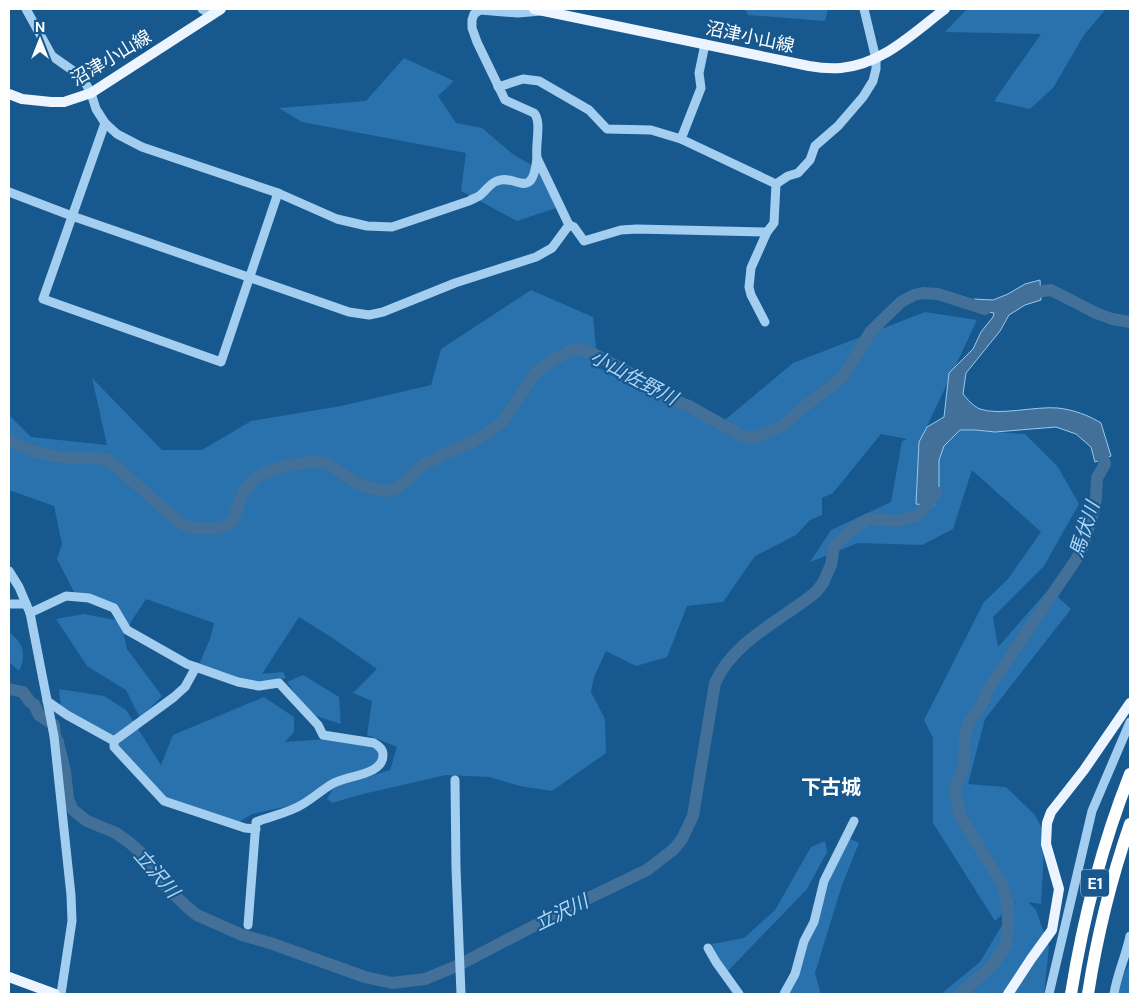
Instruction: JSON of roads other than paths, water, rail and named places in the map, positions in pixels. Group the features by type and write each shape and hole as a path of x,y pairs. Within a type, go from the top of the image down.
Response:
{"highway":[{"name":"E1","path":"1071,994 1085,919 1098,870 1130,774"},
{"name":"E1","path":"1088,994 1102,919 1130,824"}],"main road":[{"name":"沼津小山線","path":"534,9 809,66 829,68 855,66 876,59 892,50 945,9"},
{"name":"沼津小山線","path":"9,94 22,99 64,102 91,93 211,10"},
{"path":"1008,994 1052,930 1059,889 1046,844 1047,823 1051,812 1094,756 1130,703"},
{"path":"9,977 56,994"}],"street":[{"path":"26,9 52,56 82,76 91,93 96,109 105,123 117,134 142,147 278,193 350,223 392,227 469,201 478,197 496,181 505,179 519,184 526,183 534,177 537,158 538,117 534,113 505,100 472,28 472,20 474,14 480,10 518,13 546,11"},
{"path":"776,184 788,176 798,173 810,160 815,146 838,126 863,97 872,81 876,69 876,59 864,9"},
{"path":"682,139 701,88 699,73 705,44"},
{"path":"498,87 523,78 539,81 588,110 607,129 651,130 682,139 776,184"},
{"path":"105,123 43,299 221,362 278,193"},
{"path":"537,158 569,224 574,227 584,241 620,230 637,229 767,232"},
{"path":"765,322 751,295 749,287 751,268 767,232 774,223 776,184"},
{"path":"9,192 72,216 348,312 369,315 383,312 455,283 536,257 552,248 569,224"},
{"path":"9,571 19,587 30,613 54,736 72,921 61,994"},
{"path":"30,613 66,596 89,598 114,608 127,630 187,664 238,682 259,686 279,683 318,725 323,735 374,743 382,751 381,764 376,770 334,782 305,804 256,822 248,925"},
{"path":"9,604 26,604"},
{"path":"114,741 174,697 185,686 196,667"},
{"path":"47,701 67,715 114,741"},
{"path":"1049,994 1092,811 1130,722"},
{"path":"114,741 114,747 164,801 246,828 256,829"},
{"path":"455,780 461,994"},
{"path":"784,994 795,974 804,941 814,922 824,881 854,821"},
{"path":"1114,994 1116,981 1126,955 1130,936"},
{"path":"708,948 739,994"}],"waterway":[{"name":"馬伏川","path":"1026,295 1028,293 1051,290 1096,313 1112,319 1130,322"},
{"name":"小山佐野川","path":"9,441 33,451 59,457 105,459 110,461 179,522 191,528 214,529 232,522 243,494 254,480 266,472 292,465 311,462 324,463 367,487 385,491 396,489 422,466 495,428 504,420 535,373 570,351 580,349 594,354 637,377 659,394 689,406 742,436 754,438 782,426 836,383 844,375 871,331 901,302 914,295 923,293 938,294 985,309"},
{"name":"馬伏川","path":"960,994 993,965 1006,945 1008,925 1008,905 1002,884 960,816 956,797 956,785 964,766 965,735 970,721 982,704 988,689 1077,558 1083,546 1093,513 1097,478 1105,464 1098,444"},
{"name":"立沢川","path":"9,689 23,692 30,702 34,704 39,715 54,725 55,736 65,771 68,799 73,810 87,821 116,833 130,843 148,859 166,887 197,915 242,935 365,977 392,983 425,979 459,965 570,907 647,870 674,849 682,839 693,816 715,683 723,668 746,643 816,592 823,583 831,565 834,546 855,527 869,519 899,521 917,516 936,492"}],"district":[{"name":"下古城","path":"831,787"}]}
